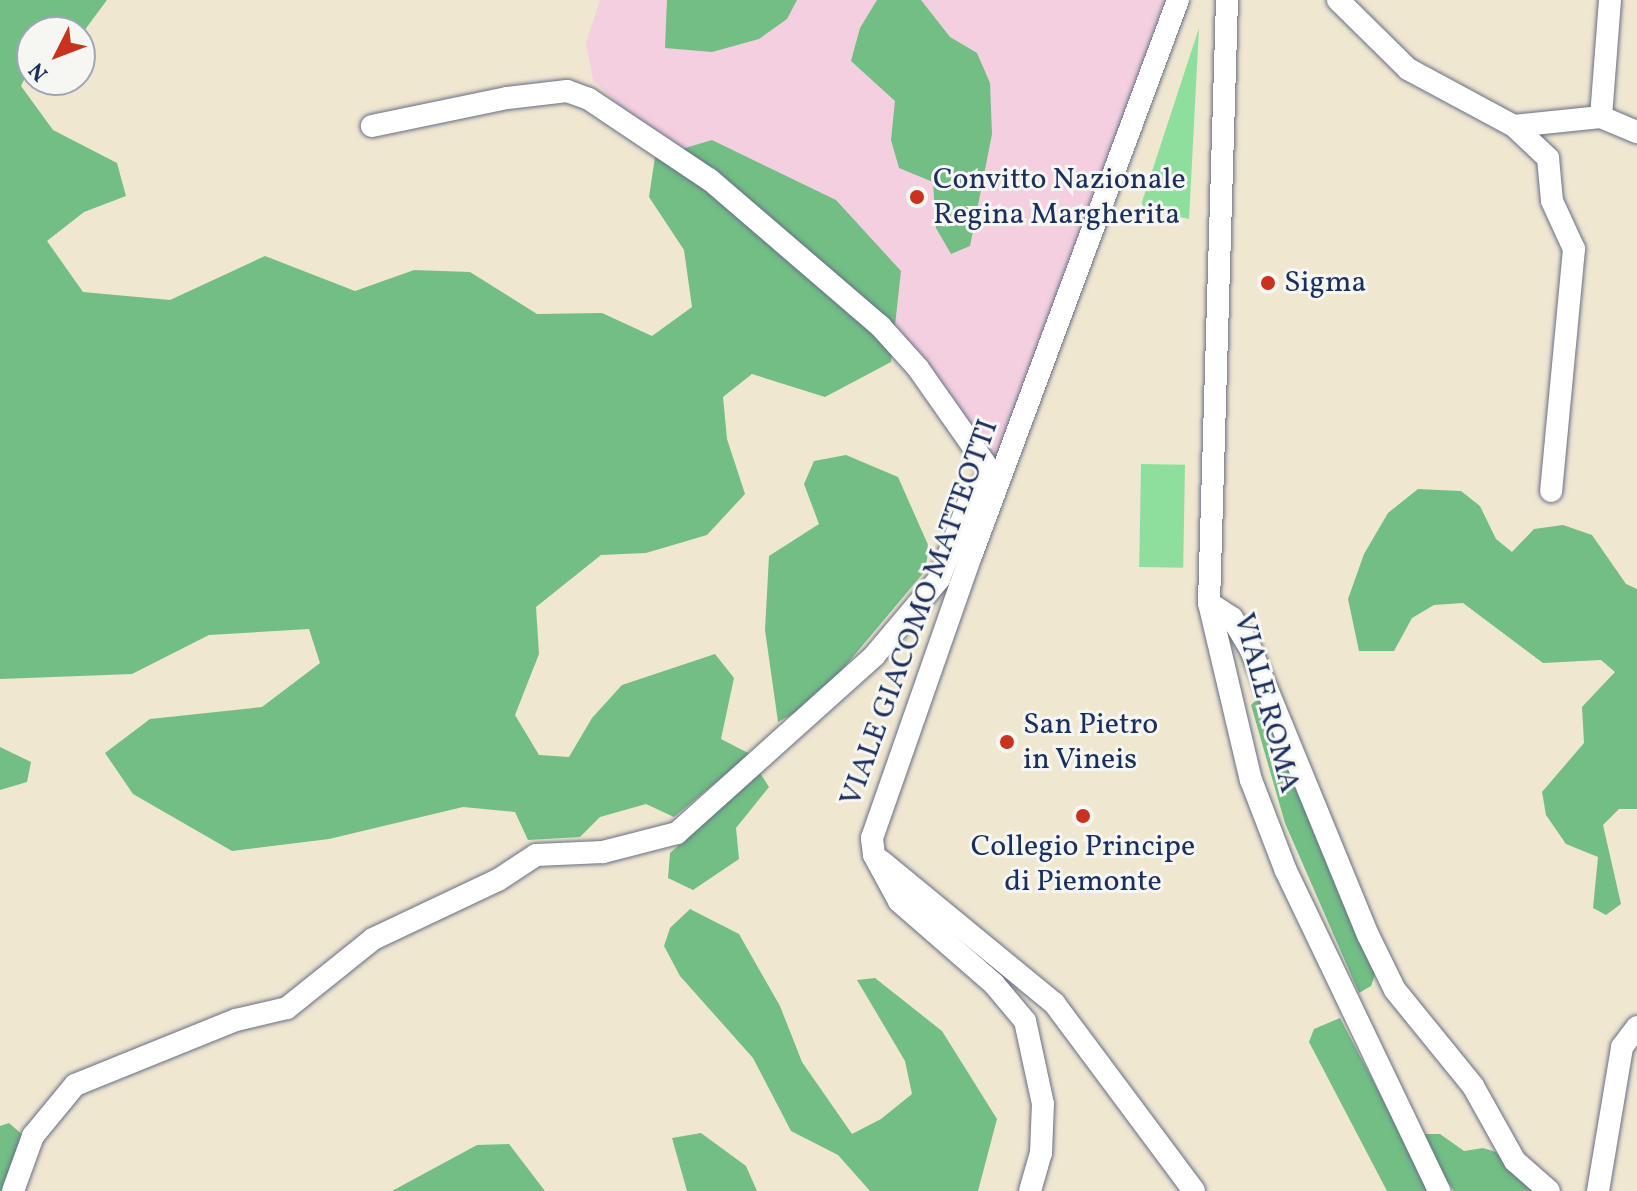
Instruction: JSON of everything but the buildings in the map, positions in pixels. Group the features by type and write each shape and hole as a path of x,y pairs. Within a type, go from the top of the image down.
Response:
{"street":[{"name":"VIALE GIACOMO MATTEOTTI","path":"1178,0 875,817 874,855 1054,1003 1194,1191"},
{"name":"VIALE ROMA","path":"1227,0 1209,603 1251,780 1286,871 1439,1191"},
{"path":"1338,0 1408,69 1514,126 1548,158 1552,201 1574,249 1551,491"},
{"path":"1601,117 1610,0"},
{"path":"13,1191 33,1136 75,1085 236,1020 287,1008 373,939 498,880 536,855 603,852 677,833 874,656 939,579 973,492 983,484 998,482 918,368 880,326 710,180 589,99 567,91 507,98 372,126"},
{"path":"1514,126 1601,117 1637,132"},
{"path":"1209,603 1224,609 1251,650 1362,922 1395,990 1473,1086 1515,1161 1549,1191"},
{"path":"874,855 899,901 994,984 1025,1021 1043,1104 1041,1153 1030,1191"},
{"path":"1598,1191 1622,1047 1637,1027"}],"shaded area":[{"name":"Convitto Nazionale Regina Margherita","path":"600,0 1165,0 996,462 906,348 688,152 622,108 593,80 586,43"}],"green space":[{"path":"0,0 107,0 95,16 16,16 16,96 28,96 53,130 117,163 126,196 84,212 47,241 83,292 170,300 265,256 355,291 414,270 470,272 537,314 602,313 652,336 692,307 684,250 649,197 655,157 712,140 836,200 901,271 891,362 825,397 752,374 723,397 727,439 745,494 707,535 646,553 601,555 536,607 539,654 515,715 539,755 569,757 592,718 622,685 715,654 734,678 721,739 750,754 674,817 646,804 600,817 580,837 528,840 515,812 463,807 329,839 232,851 133,794 105,753 150,719 262,707 320,663 309,629 209,635 132,674 0,679"},
{"path":"667,0 797,0 787,19 759,39 712,52 665,48"},
{"path":"877,0 921,0 950,37 977,53 990,83 992,134 970,246 951,254 936,228 933,182 899,168 891,140 895,101 851,61 860,28"},
{"path":"1199,28 1189,219 1140,208"},
{"path":"846,455 898,477 929,547 925,571 815,702 778,722 765,630 769,556 819,524 804,484 814,461"},
{"path":"1141,464 1185,465 1183,568 1139,567"},
{"path":"1418,489 1461,491 1480,506 1496,539 1512,552 1534,529 1563,525 1592,535 1626,584 1637,589 1637,809 1619,809 1603,825 1621,904 1606,915 1593,908 1598,857 1566,844 1546,815 1542,792 1584,743 1582,707 1615,672 1601,660 1543,663 1463,603 1434,605 1412,618 1394,651 1359,651 1348,599 1364,554 1388,513"},
{"path":"1258,698 1376,972 1371,986 1359,993 1285,823 1251,705"},
{"path":"0,747 31,762 27,782 0,790"},
{"path":"760,773 769,787 736,828 739,859 693,890 668,878 670,853"},
{"path":"690,909 739,934 780,1006 802,1062 852,1134 881,1119 912,1094 905,1061 857,980 875,978 942,1031 997,1119 978,1191 870,1191 838,1155 791,1131 753,1058 680,976 664,946 670,928"},
{"path":"1340,1018 1431,1191 1387,1191 1309,1042 1314,1029"},
{"path":"9,1123 25,1137 8,1191 0,1191 0,1126"},
{"path":"701,1133 746,1166 757,1191 687,1191 672,1138"},
{"path":"1424,1134 1440,1134 1464,1151 1483,1148 1496,1152 1532,1191 1454,1191 1423,1145"},
{"path":"509,1144 545,1191 392,1191 477,1145"}],"place":[{"name":"Convitto Nazionale Regina Margherita","path":"917,197"},
{"name":"Sigma","path":"1268,283"},
{"name":"San Pietro in Vineis","path":"1007,742"},
{"name":"Collegio Principe di Piemonte","path":"1083,816"}]}
